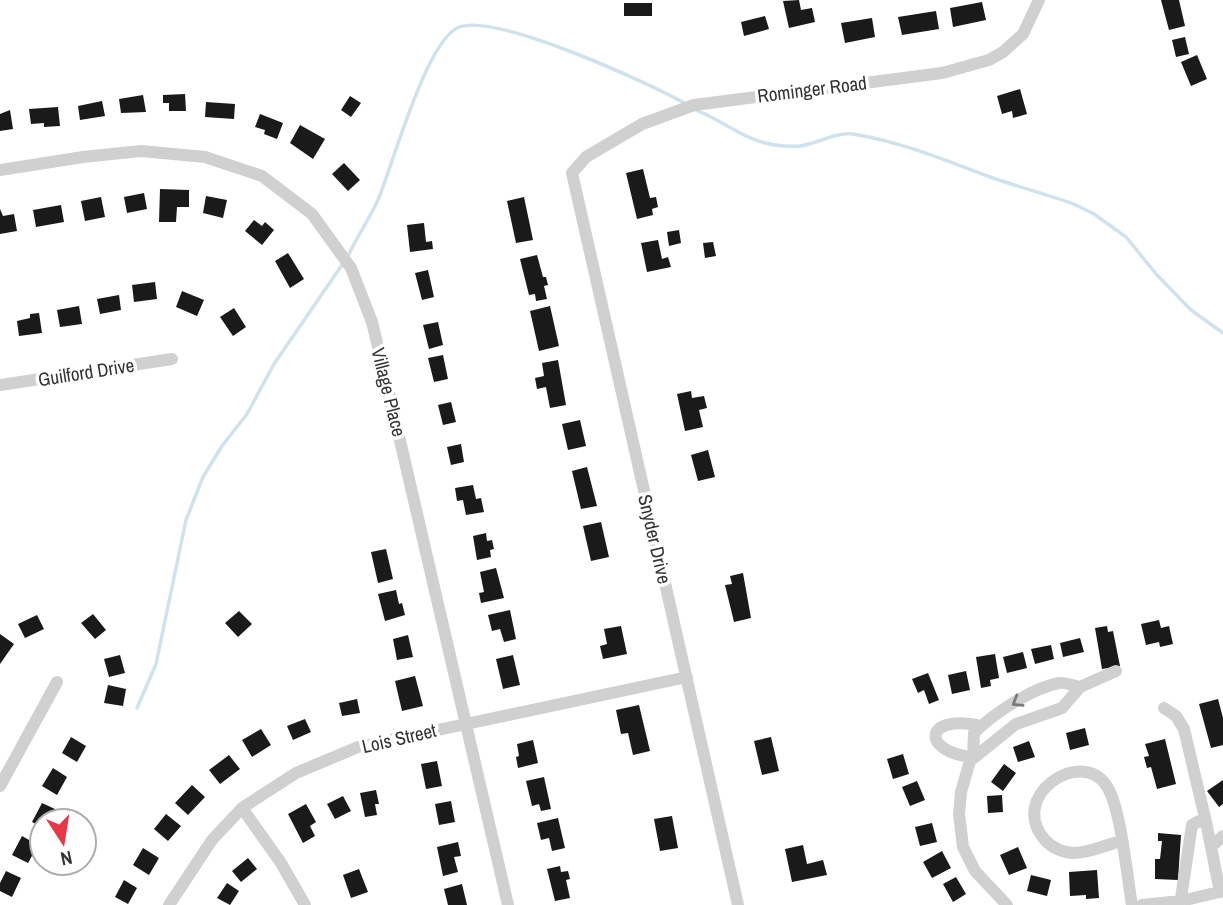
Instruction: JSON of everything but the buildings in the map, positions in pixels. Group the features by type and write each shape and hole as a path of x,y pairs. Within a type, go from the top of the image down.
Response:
{"street":[{"name":"Rominger Road","path":"572,173 586,157 642,124 694,105 942,73 989,60 1003,52 1023,33 1039,0"},
{"name":"Village Place","path":"0,170 141,151 205,157 262,176 312,214 351,268 372,322 468,723 508,905"},
{"name":"Snyder Drive","path":"572,173 738,905"},
{"name":"Guilford Drive","path":"0,385 172,359"},
{"path":"981,726 948,723 940,727 936,734 937,741 943,749 956,755 973,757 1016,724 1062,708 1080,687 1116,671"},
{"name":"Lois Street","path":"169,905 212,840 242,808 296,773 358,747 687,677"},
{"path":"0,786 57,682"},
{"path":"1007,905 975,871 962,839 959,814 961,792 973,757 974,733 988,719 1033,692 1060,683 1080,687"},
{"path":"1142,905 1181,903 1222,891 1184,729 1176,716 1164,708"},
{"path":"1121,841 1074,853 1057,849 1048,844 1038,830 1035,801 1044,788 1063,775 1079,772 1095,775 1105,783 1111,796 1121,841 1132,905"},
{"path":"242,808 281,863 305,905"},
{"path":"1181,903 1192,825 1199,821 1206,822"},
{"path":"1212,846 1223,836"}],"waterway":[{"path":"348,256 378,200 422,80 445,39 457,28 475,25 502,29 535,39 607,66 686,104"},
{"path":"696,110 744,135 769,144 800,146 846,134 887,141 1076,205 1094,214 1126,237 1157,275 1191,310 1223,333"},
{"path":"137,708 156,664 186,520 203,477 222,446 247,414 274,364 344,262"}]}
